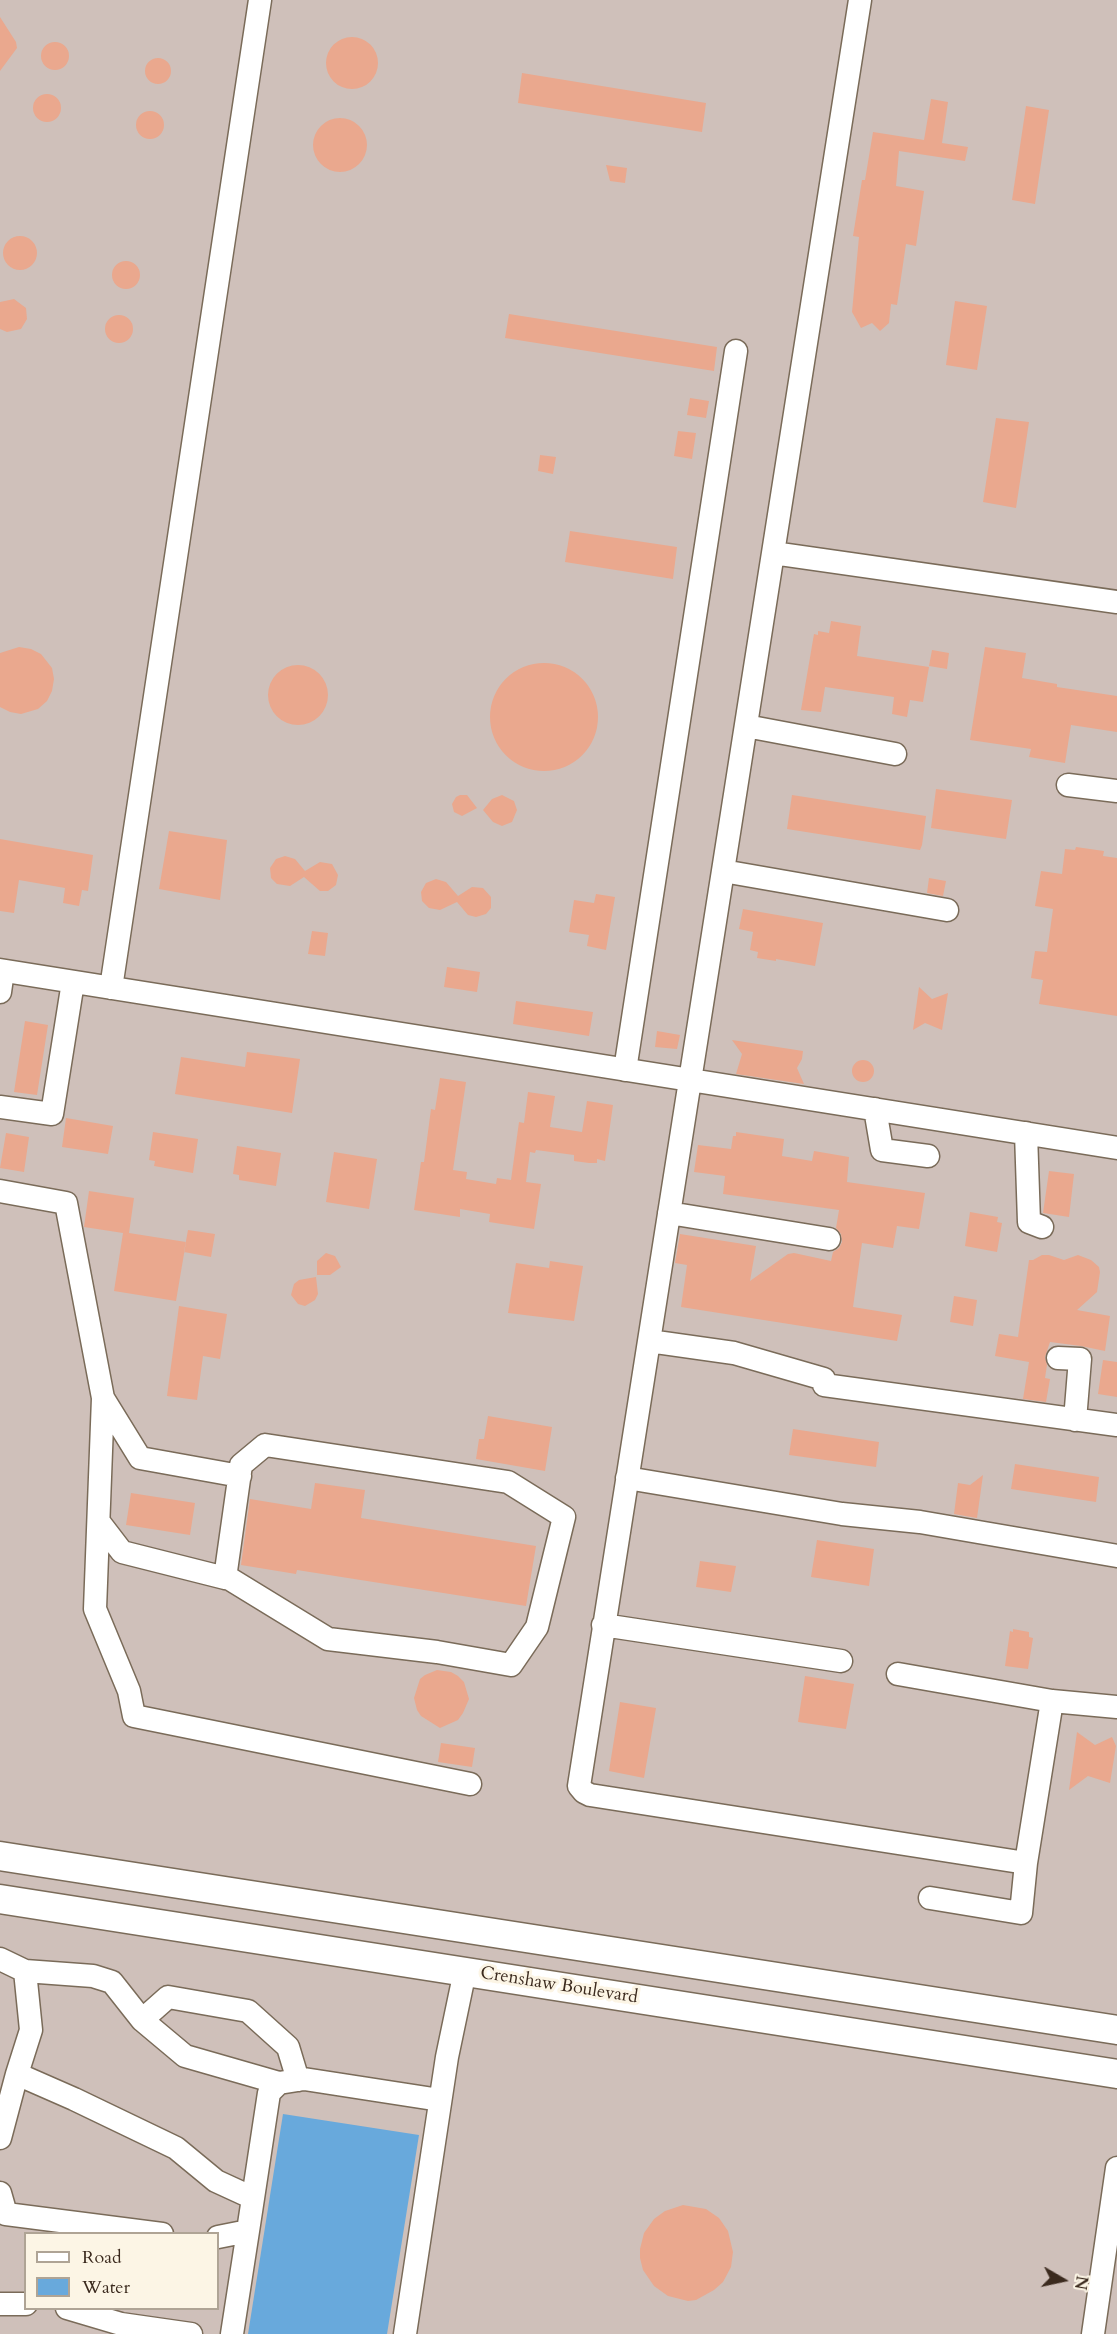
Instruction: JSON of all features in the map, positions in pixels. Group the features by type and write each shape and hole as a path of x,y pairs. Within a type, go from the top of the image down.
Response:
{"main road":[{"path":"0,1856 1117,2030"},
{"name":"Crenshaw Boulevard","path":"0,1899 1117,2074"}],"lane":[{"path":"111,988 260,0"},
{"path":"860,0 579,1786 590,1796 1026,1863"},
{"path":"625,1070 736,351"},
{"path":"773,553 1117,602"},
{"path":"746,726 895,754"},
{"path":"1068,785 1117,791"},
{"path":"723,872 947,910"},
{"path":"1,978 73,982 1117,1148"},
{"path":"0,1107 52,1114 73,982"},
{"path":"875,1109 882,1150 928,1156"},
{"path":"1026,1133 1029,1222 1042,1227"},
{"path":"0,1191 66,1203 104,1398 95,1609 129,1691 134,1716 470,1785"},
{"path":"669,1213 829,1239"},
{"path":"649,1341 734,1353 824,1379 824,1385 1117,1425"},
{"path":"1058,1358 1080,1359 1075,1420"},
{"path":"104,1398 140,1458 240,1476"},
{"path":"99,1522 122,1552 225,1578 230,1579 328,1639 437,1652 511,1665 537,1627 564,1517 508,1482 265,1445 241,1465 225,1578"},
{"path":"627,1478 842,1514 920,1522 1117,1556"},
{"path":"603,1625 841,1661"},
{"path":"898,1674 1052,1701 1117,1707"},
{"path":"930,1898 1021,1913 1026,1863 1052,1701"},
{"path":"0,1959 25,1971 93,1976 112,1982 142,2020 184,2056 289,2081 304,2079 440,2100"},
{"path":"0,2138 32,2030 25,1971"},
{"path":"405,2334 447,2057 465,1971"},
{"path":"142,2020 168,1997 248,2011 288,2047 289,2081"},
{"path":"18,2074 74,2098 176,2148 216,2181 253,2198"},
{"path":"232,2334 269,2093 289,2081"},
{"path":"1093,2334 1117,2168"},
{"path":"0,2193 6,2214 146,2232"},
{"path":"219,2237 248,2231"},
{"path":"0,2304 24,2304"},
{"path":"74,2310 121,2324 191,2334"}],"shaded area":[{"path":"0,0 1117,0 1117,2334 0,2334"}],"water":[{"path":"283,2114 419,2135 387,2334 248,2334"}],"building":[{"path":"0,17 16,42 17,48 0,71"},
{"path":"352,37 366,41 374,49 378,63 374,77 366,85 352,89 338,85 330,77 326,63 330,49 338,41"},
{"path":"55,42 65,46 69,56 65,66 55,70 45,66 41,56 45,46"},
{"path":"158,58 168,61 171,71 168,81 158,84 148,81 145,71 148,61"},
{"path":"522,73 706,103 702,132 518,103"},
{"path":"47,94 57,98 61,108 57,118 47,122 37,118 33,108 37,98"},
{"path":"931,99 948,102 942,143 968,147 965,161 899,151 896,186 924,191 916,246 906,244 897,305 891,304 889,323 880,331 872,323 861,328 852,312 859,237 853,236 873,132 924,140"},
{"path":"1026,106 1049,110 1035,204 1012,200"},
{"path":"150,111 160,115 164,125 160,135 150,139 140,135 136,125 140,115"},
{"path":"340,118 350,120 359,126 365,135 367,145 365,155 359,164 350,170 340,172 330,170 321,164 315,155 313,145 315,135 321,126 330,120"},
{"path":"606,165 627,168 625,183 610,181"},
{"path":"20,236 32,241 37,253 32,265 20,270 8,265 3,253 8,241"},
{"path":"126,261 136,265 140,275 136,285 126,289 116,285 112,275 116,265"},
{"path":"14,299 26,308 27,319 21,329 7,332 0,329 0,302"},
{"path":"955,301 987,306 977,370 946,365"},
{"path":"509,314 717,347 714,371 505,338"},
{"path":"119,315 129,319 133,329 129,339 119,343 109,339 105,329 109,319"},
{"path":"690,398 709,401 706,418 687,415"},
{"path":"996,418 1029,422 1016,508 983,502"},
{"path":"678,431 696,433 692,459 674,456"},
{"path":"540,455 556,457 553,474 538,471"},
{"path":"570,531 677,547 673,579 565,562"},
{"path":"831,621 861,626 857,656 929,667 923,702 910,700 907,717 892,714 894,697 825,687 821,712 801,710 814,634 818,635 818,631 829,633"},
{"path":"19,647 41,654 52,668 54,679 47,701 38,709 21,714 0,707 0,653"},
{"path":"985,647 1026,653 1022,678 1057,684 1057,687 1117,696 1117,732 1071,725 1065,763 1029,757 1031,749 970,740"},
{"path":"932,650 949,653 947,669 929,666"},
{"path":"544,663 554,664 574,672 582,679 589,687 597,707 597,727 589,747 582,755 574,762 554,770 544,771 534,770 514,762 506,755 499,747 491,727 490,717 491,707 499,687 506,679 514,672 534,664"},
{"path":"298,665 315,670 323,678 328,695 323,712 315,720 298,725 281,720 273,712 268,695 273,678 281,670"},
{"path":"936,789 1012,800 1006,839 931,828"},
{"path":"460,795 467,795 477,808 462,816 454,812 452,804"},
{"path":"502,795 514,801 517,810 512,822 502,826 493,822 483,810 492,799"},
{"path":"792,795 926,816 920,850 787,829"},
{"path":"169,831 227,840 220,900 159,889"},
{"path":"0,839 93,855 88,891 82,890 79,906 63,903 65,888 19,880 14,913 0,911"},
{"path":"1076,847 1104,851 1103,856 1117,858 1117,1016 1039,1004 1043,980 1031,978 1035,951 1047,952 1053,909 1035,906 1041,871 1062,874 1065,849 1075,850"},
{"path":"285,856 295,859 305,871 320,862 332,864 338,875 336,885 328,891 320,891 304,877 290,886 277,884 271,878 270,868 276,859"},
{"path":"929,878 946,881 943,896 927,893"},
{"path":"436,879 446,882 458,896 472,887 483,888 491,897 491,908 486,914 476,917 468,915 457,902 440,910 429,908 422,901 421,892 426,883"},
{"path":"596,894 615,897 606,950 587,946 589,935 569,932 574,900 594,903"},
{"path":"743,909 823,923 815,966 757,958 758,952 750,950 753,932 739,929"},
{"path":"312,931 328,933 325,956 308,954"},
{"path":"447,967 480,972 477,992 444,987"},
{"path":"919,987 932,999 948,993 942,1030 925,1023 913,1030"},
{"path":"516,1001 593,1012 589,1036 513,1024"},
{"path":"25,1021 48,1025 37,1095 14,1092"},
{"path":"657,1031 680,1035 677,1049 655,1047"},
{"path":"732,1040 803,1051 797,1068 804,1084 736,1074 742,1054"},
{"path":"247,1052 300,1059 292,1113 175,1094 181,1057 245,1067"},
{"path":"863,1060 871,1063 874,1071 871,1079 863,1082 855,1079 852,1071 855,1063"},
{"path":"440,1078 466,1082 453,1170 467,1172 466,1179 496,1184 497,1178 511,1180 519,1122 524,1123 528,1092 555,1096 550,1127 582,1132 587,1101 613,1105 605,1161 597,1159 597,1163 589,1163 574,1161 574,1155 536,1150 535,1153 530,1152 526,1182 541,1184 534,1229 489,1222 490,1214 460,1209 460,1217 414,1210 421,1162 424,1162 431,1109 435,1110"},
{"path":"66,1118 113,1126 108,1154 62,1147"},
{"path":"153,1132 198,1139 193,1173 154,1166 155,1161 149,1160"},
{"path":"736,1132 784,1139 782,1156 812,1161 814,1151 849,1157 847,1182 925,1193 919,1229 897,1226 893,1248 862,1243 853,1307 902,1315 897,1341 681,1307 687,1265 675,1263 680,1234 756,1246 750,1281 788,1254 794,1253 831,1261 833,1252 842,1242 841,1234 836,1228 839,1210 723,1194 725,1176 694,1172 698,1145 731,1149"},
{"path":"6,1133 29,1137 24,1172 0,1168"},
{"path":"237,1146 281,1153 276,1186 239,1180 239,1175 233,1174"},
{"path":"334,1152 377,1159 369,1209 326,1202"},
{"path":"1049,1171 1074,1174 1069,1217 1043,1213"},
{"path":"89,1191 134,1198 129,1233 186,1242 176,1301 114,1291 123,1233 84,1227"},
{"path":"970,1212 998,1217 997,1222 1002,1223 997,1252 965,1246"},
{"path":"188,1230 215,1234 211,1257 184,1252"},
{"path":"326,1253 335,1256 341,1267 330,1275 317,1275 317,1261"},
{"path":"1042,1255 1064,1260 1078,1255 1091,1260 1099,1267 1097,1292 1077,1310 1110,1316 1105,1351 1050,1342 1045,1357 1047,1365 1045,1378 1050,1379 1046,1402 1023,1399 1029,1362 995,1356 999,1334 1018,1337 1029,1260"},
{"path":"550,1261 583,1266 574,1321 508,1313 516,1263 549,1268"},
{"path":"316,1277 318,1294 315,1300 305,1306 298,1304 291,1295 294,1284 299,1280"},
{"path":"954,1296 977,1300 973,1326 950,1322"},
{"path":"179,1306 227,1314 220,1359 203,1356 197,1400 167,1396"},
{"path":"1103,1360 1117,1362 1117,1397 1098,1394"},
{"path":"488,1416 552,1427 545,1471 476,1459 479,1439 484,1439"},
{"path":"793,1429 879,1442 876,1467 789,1455"},
{"path":"1015,1464 1099,1477 1096,1502 1011,1489"},
{"path":"983,1475 977,1518 954,1514 958,1483 970,1485"},
{"path":"315,1483 365,1490 361,1518 536,1546 526,1606 297,1570 296,1574 241,1565 250,1499 311,1509"},
{"path":"131,1493 195,1503 190,1535 126,1525"},
{"path":"817,1540 874,1549 869,1586 811,1577"},
{"path":"700,1561 736,1566 731,1592 696,1587"},
{"path":"1013,1629 1029,1632 1029,1637 1033,1638 1028,1669 1005,1666 1010,1631 1013,1632"},
{"path":"437,1670 451,1672 458,1676 464,1682 469,1699 458,1720 440,1728 421,1716 414,1698 420,1679"},
{"path":"805,1676 854,1684 846,1729 798,1722"},
{"path":"620,1702 656,1708 644,1778 609,1771"},
{"path":"1077,1732 1095,1745 1112,1737 1116,1746 1110,1783 1088,1776 1069,1790"},
{"path":"441,1743 475,1748 472,1767 438,1762"},
{"path":"683,2205 706,2209 719,2218 728,2231 733,2252 731,2267 723,2282 696,2300 688,2301 668,2296 654,2286 643,2270 640,2258 644,2233 654,2219 665,2211"}]}
